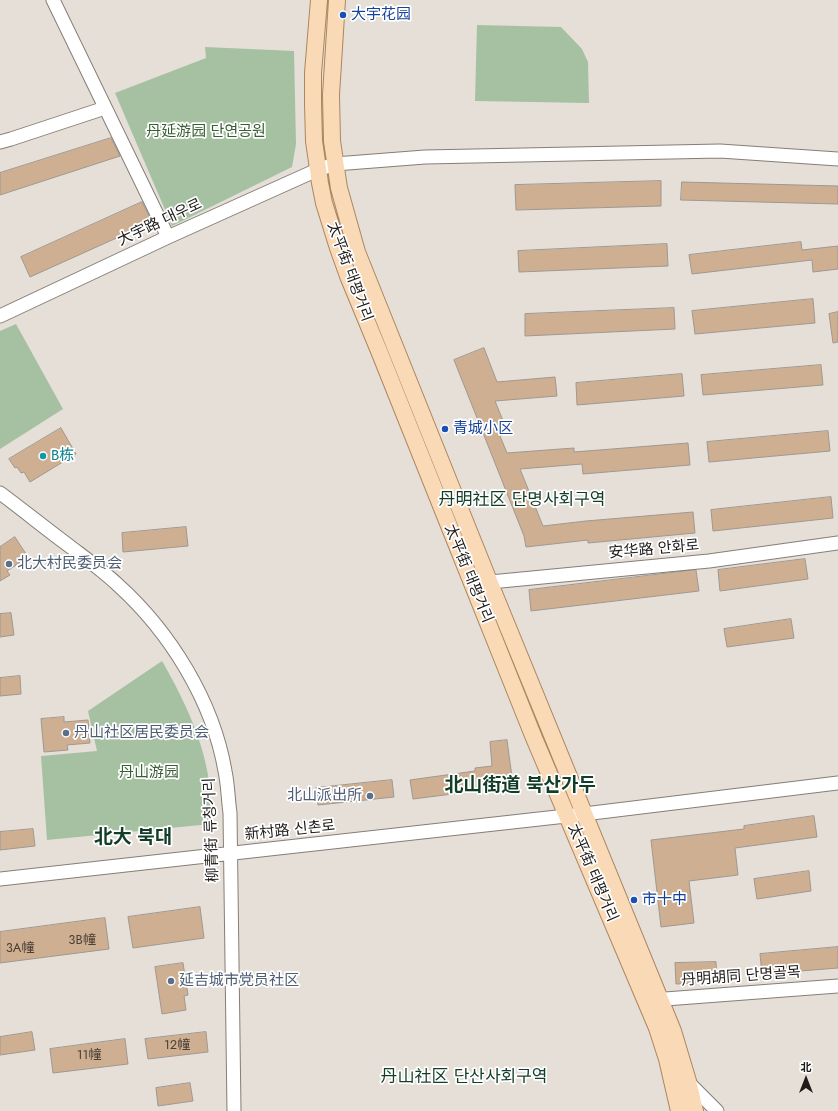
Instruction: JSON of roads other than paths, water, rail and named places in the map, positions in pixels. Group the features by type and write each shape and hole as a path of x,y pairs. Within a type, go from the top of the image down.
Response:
{"main road":[{"name":"太平街 태평거리","path":"319,0 313,88 314,141 324,203 343,264 559,797 653,1000 677,1042 695,1111"},
{"name":"太平街 태평거리","path":"337,0 331,95 332,141 339,188 359,258 584,814 653,1000 660,1037 667,1059 679,1111"}],"street":[{"path":"53,0 168,236"},
{"path":"0,142 105,108"},
{"name":"大宇路 대우로","path":"0,316 168,236 318,170 335,164 426,157 720,151 838,158"},
{"name":"柳青街 류청거리","path":"0,493 89,561 118,585 146,613 178,656 193,680 205,706 220,747 225,770 229,806 234,1111"},
{"name":"安华路 안화로","path":"472,584 489,581 709,561 838,543"},
{"name":"新村路 신촌로","path":"0,880 568,816 838,783"},
{"name":"丹明胡同 단명골목","path":"653,1000 838,986"},
{"path":"667,1059 717,1111"}],"place":[{"name":"大宇花园","path":"343,15"},
{"name":"青城小区","path":"445,429"},
{"name":"B栋","path":"43,456"},
{"name":"北大村民委员会","path":"9,564"},
{"name":"丹山社区居民委员会","path":"66,733"},
{"name":"北山派出所","path":"370,796"},
{"name":"市十中","path":"634,900"},
{"name":"延吉城市党员社区","path":"171,981"}],"district":[{"name":"丹明社区 단명사회구역","path":"522,501"},
{"name":"北山街道 북산가두","path":"520,786"},
{"name":"北大 북대","path":"133,838"},
{"name":"丹山社区 단산사회구역","path":"464,1078"}],"park label":[{"name":"丹延游园 단연공원","path":"206,132"},
{"name":"丹山游园","path":"149,773"}]}
